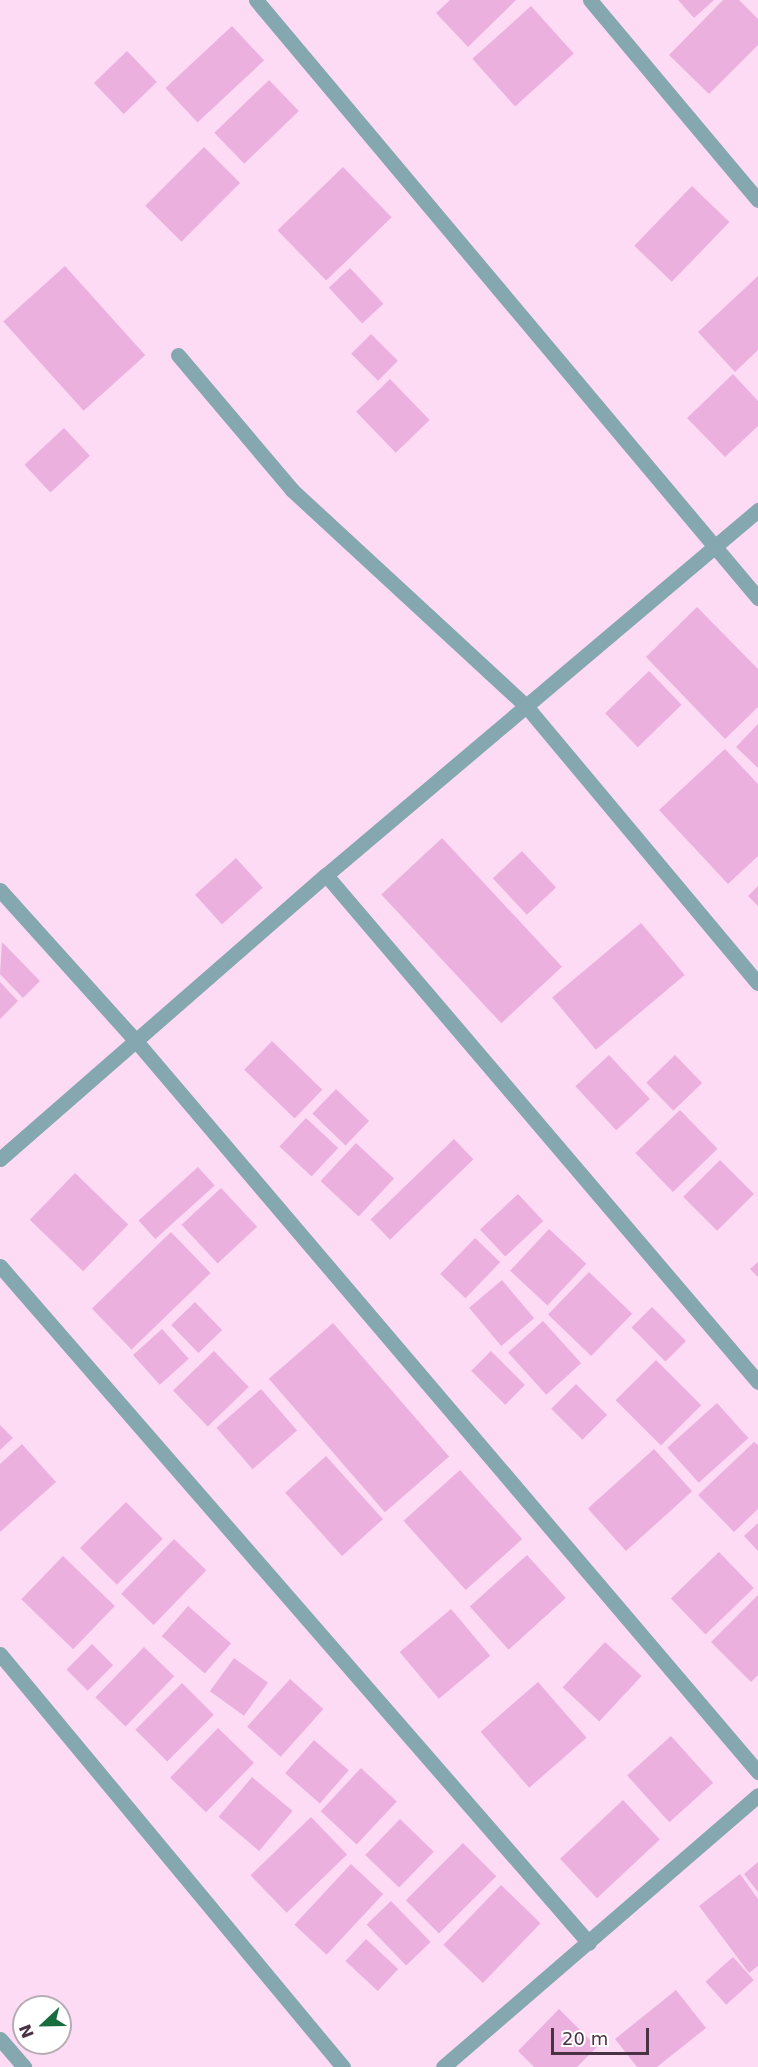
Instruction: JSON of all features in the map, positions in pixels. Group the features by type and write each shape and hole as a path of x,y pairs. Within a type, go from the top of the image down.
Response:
{"street":[{"path":"256,0 758,598"},
{"path":"590,0 758,200"},
{"path":"178,355 292,490 526,706 758,982"},
{"path":"0,1159 326,875 716,549 758,510"},
{"path":"326,875 758,1382"},
{"path":"0,890 136,1041 758,1772"},
{"path":"0,1266 589,1943"},
{"path":"0,1654 343,2067"},
{"path":"443,2067 758,1796"},
{"path":"0,2038 24,2067"}],"building":[{"path":"450,0 516,0 468,47 436,13"},
{"path":"678,0 714,0 694,18"},
{"path":"723,0 739,0 758,19 758,45 709,94 669,55"},
{"path":"531,6 574,54 515,106 472,59"},
{"path":"232,26 264,60 198,122 165,88"},
{"path":"127,51 157,82 124,114 94,83"},
{"path":"269,80 299,111 244,164 214,133"},
{"path":"204,147 240,183 181,242 145,206"},
{"path":"343,167 392,217 326,281 278,230"},
{"path":"692,186 729,222 672,282 634,246"},
{"path":"65,266 145,355 84,411 3,322"},
{"path":"350,268 383,304 362,324 329,288"},
{"path":"758,276 758,350 735,372 698,332"},
{"path":"371,334 398,361 378,381 351,354"},
{"path":"733,374 758,401 758,426 725,457 687,418"},
{"path":"390,379 430,420 396,453 356,412"},
{"path":"64,428 90,456 50,493 25,465"},
{"path":"697,607 758,669 758,707 725,739 646,657"},
{"path":"649,671 682,705 638,747 605,713"},
{"path":"758,724 758,768 736,747"},
{"path":"725,749 758,784 758,856 728,884 659,810"},
{"path":"442,838 562,967 501,1023 381,895"},
{"path":"522,851 556,888 527,915 493,878"},
{"path":"236,858 263,888 222,925 195,895"},
{"path":"758,886 758,906 748,896"},
{"path":"641,923 685,975 596,1050 552,998"},
{"path":"2,942 40,981 23,998 0,974"},
{"path":"0,982 18,1001 0,1019"},
{"path":"272,1041 322,1090 295,1118 244,1070"},
{"path":"609,1055 650,1099 616,1130 575,1086"},
{"path":"675,1055 702,1083 673,1111 646,1083"},
{"path":"336,1089 369,1121 345,1145 312,1113"},
{"path":"680,1110 718,1149 673,1192 635,1153"},
{"path":"306,1118 338,1148 312,1177 279,1147"},
{"path":"454,1139 473,1159 390,1240 371,1220"},
{"path":"356,1143 394,1178 359,1216 321,1181"},
{"path":"720,1160 754,1194 717,1231 683,1197"},
{"path":"198,1167 215,1186 155,1239 139,1221"},
{"path":"75,1173 128,1224 83,1271 30,1220"},
{"path":"221,1188 257,1227 218,1264 182,1225"},
{"path":"518,1194 543,1221 505,1257 480,1229"},
{"path":"549,1229 586,1264 547,1305 510,1271"},
{"path":"171,1232 211,1273 131,1349 92,1308"},
{"path":"475,1238 500,1262 465,1298 440,1274"},
{"path":"758,1262 758,1277 750,1269"},
{"path":"589,1272 632,1314 591,1356 548,1314"},
{"path":"502,1280 534,1318 501,1346 469,1308"},
{"path":"195,1302 222,1330 198,1353 171,1325"},
{"path":"652,1307 686,1341 665,1361 631,1328"},
{"path":"543,1321 581,1363 546,1395 508,1352"},
{"path":"333,1323 449,1457 385,1512 269,1379"},
{"path":"162,1329 189,1359 160,1385 133,1355"},
{"path":"214,1351 249,1387 208,1427 173,1391"},
{"path":"491,1351 525,1385 505,1405 471,1371"},
{"path":"656,1360 701,1405 661,1446 616,1400"},
{"path":"576,1384 607,1415 582,1440 551,1409"},
{"path":"261,1389 297,1431 253,1469 216,1428"},
{"path":"717,1403 748,1438 699,1483 667,1448"},
{"path":"0,1425 13,1438 0,1450"},
{"path":"754,1442 758,1445 758,1509 734,1532 698,1495"},
{"path":"22,1444 56,1482 0,1532 0,1464"},
{"path":"654,1449 692,1491 626,1551 588,1509"},
{"path":"326,1456 383,1519 342,1556 285,1493"},
{"path":"460,1470 522,1539 466,1590 404,1521"},
{"path":"126,1502 163,1539 117,1585 80,1548"},
{"path":"758,1523 758,1551 744,1536"},
{"path":"174,1539 206,1570 154,1625 121,1594"},
{"path":"719,1552 754,1588 706,1635 671,1599"},
{"path":"527,1555 566,1598 509,1650 470,1607"},
{"path":"63,1556 115,1606 73,1649 21,1599"},
{"path":"758,1595 758,1675 751,1682 711,1642"},
{"path":"188,1606 231,1643 205,1674 162,1636"},
{"path":"451,1609 490,1656 439,1699 400,1652"},
{"path":"605,1642 642,1676 599,1721 563,1687"},
{"path":"92,1644 113,1665 88,1691 67,1669"},
{"path":"144,1647 174,1676 126,1727 95,1697"},
{"path":"234,1658 268,1683 244,1716 210,1691"},
{"path":"290,1679 323,1709 281,1757 247,1727"},
{"path":"538,1682 587,1738 529,1788 481,1732"},
{"path":"182,1683 214,1715 167,1761 135,1730"},
{"path":"218,1728 254,1763 206,1812 170,1778"},
{"path":"671,1736 713,1783 669,1822 627,1775"},
{"path":"314,1740 349,1770 320,1803 285,1773"},
{"path":"361,1768 397,1801 357,1845 321,1811"},
{"path":"252,1777 293,1811 259,1851 219,1817"},
{"path":"623,1800 660,1839 597,1898 560,1859"},
{"path":"311,1817 347,1854 287,1913 251,1875"},
{"path":"400,1819 434,1852 399,1888 365,1855"},
{"path":"463,1843 496,1876 439,1934 406,1900"},
{"path":"758,1862 758,1892 744,1874"},
{"path":"351,1864 383,1894 327,1955 294,1925"},
{"path":"740,1874 758,1899 758,1966 749,1973 699,1906"},
{"path":"501,1885 541,1923 483,1983 443,1945"},
{"path":"391,1901 431,1942 406,1966 367,1925"},
{"path":"366,1939 398,1969 378,1991 346,1961"},
{"path":"733,1957 754,1980 726,2005 706,1982"},
{"path":"676,1990 706,2028 657,2067 637,2067 615,2039"},
{"path":"559,2009 597,2047 577,2067 534,2067 518,2051"}]}
